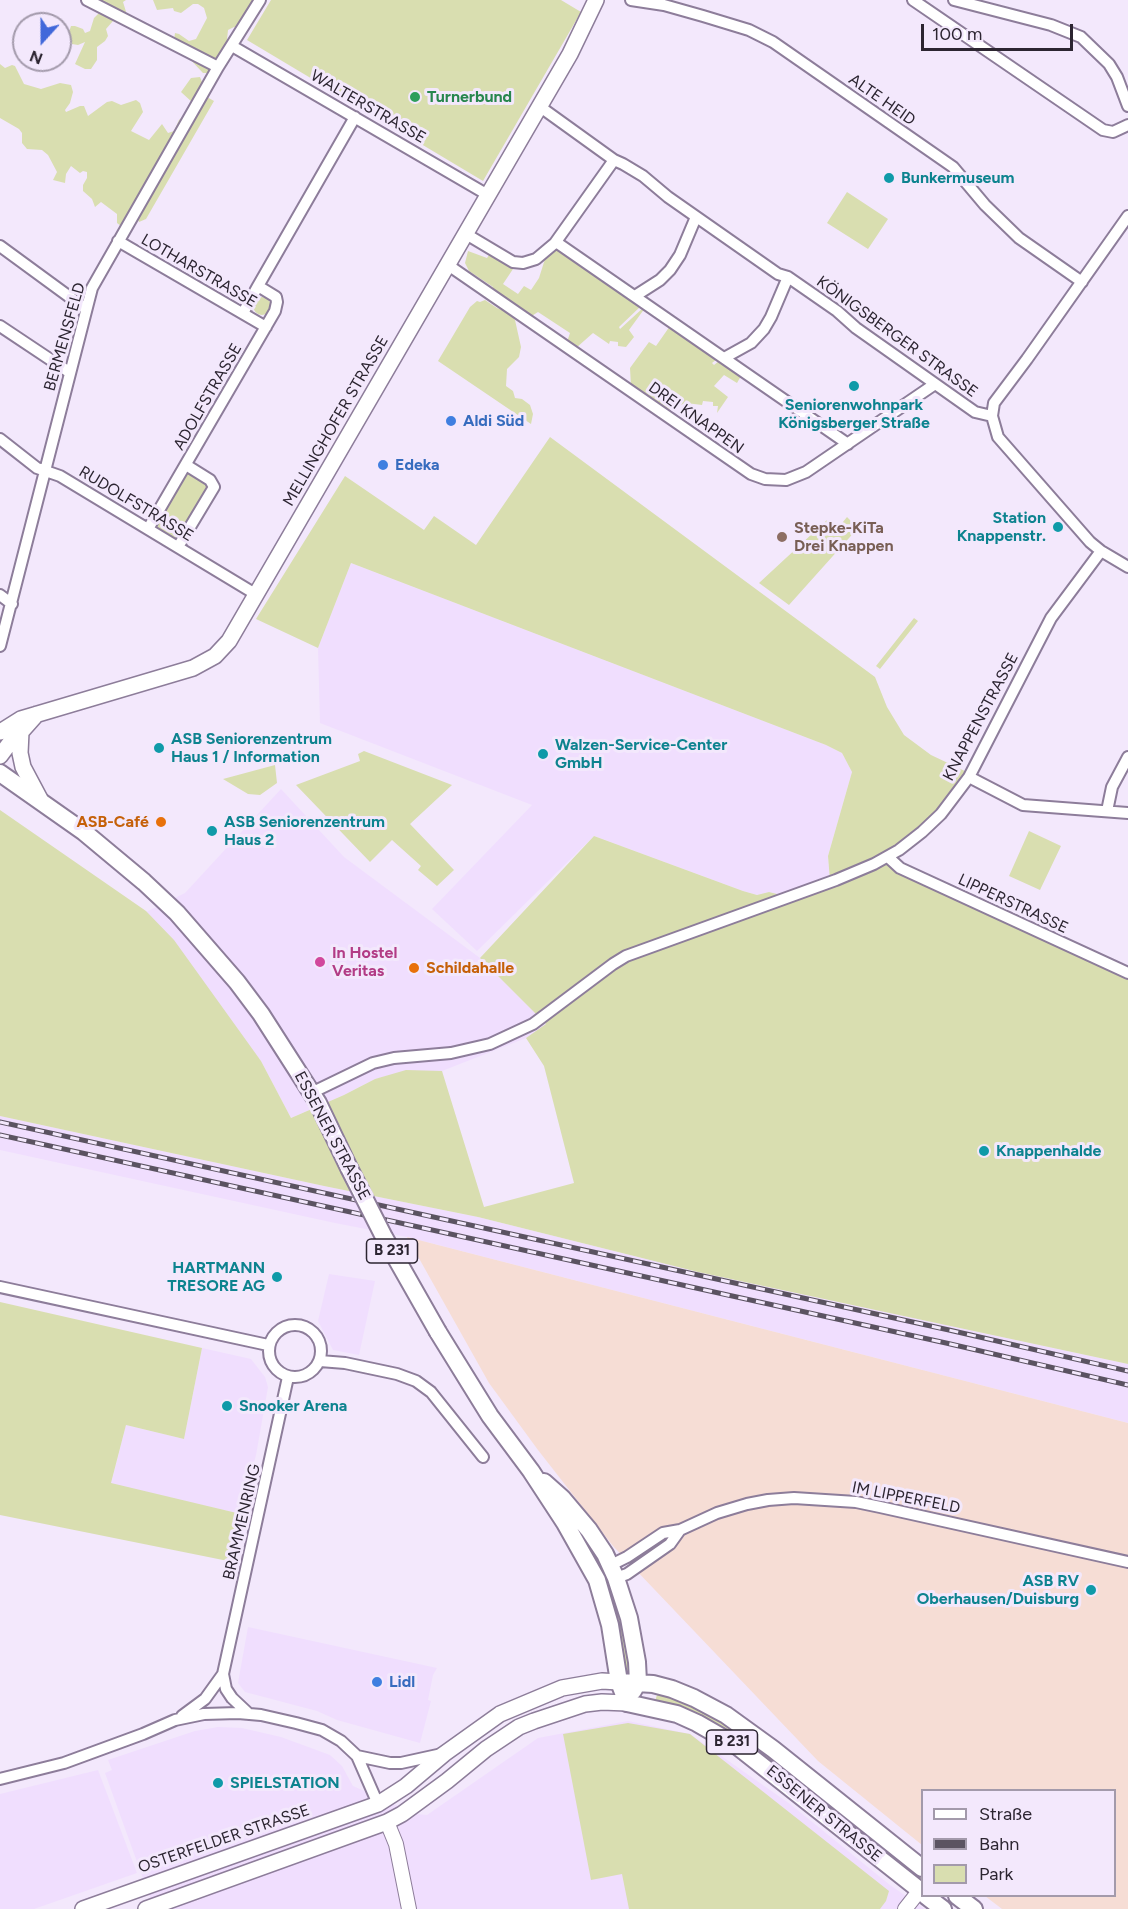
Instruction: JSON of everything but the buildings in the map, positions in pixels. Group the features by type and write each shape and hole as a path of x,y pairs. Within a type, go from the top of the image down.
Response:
{"main road":[{"name":"MELLINGHOFER STRASSE","path":"0,732 16,721 37,714 190,669 206,662 229,641 584,28 596,0"},
{"path":"0,756 37,714"},
{"path":"21,732 21,760 40,799"},
{"name":"ESSENER STRASSE","path":"0,773 40,799 113,855 177,913 237,982 261,1014 311,1093 384,1237 438,1332 490,1416 531,1471 574,1537 597,1580 612,1633 619,1682 627,1703 677,1714 718,1733 921,1891"},
{"name":"ESSENER STRASSE","path":"531,1471 576,1513 593,1536 614,1572 630,1618 638,1682"},
{"path":"597,1580 614,1572"},
{"name":"OSTERFELDER STRASSE","path":"83,1909 378,1804 500,1714 538,1696 572,1686 602,1681 619,1682"},
{"name":"ESSENER STRASSE","path":"619,1682 638,1682 683,1693 726,1715 921,1867"},
{"path":"146,1909 387,1822 410,1808 486,1749 519,1727 549,1714 585,1704 627,1703 638,1682"},
{"path":"378,1804 387,1822"},
{"path":"958,1897 974,1909"}],"street":[{"path":"87,0 218,67"},
{"name":"BERMENSFELD","path":"0,646 69,372 94,284 218,67 260,0"},
{"name":"ALTE HEID","path":"631,0 703,16 749,30 772,42 953,167 980,199 1020,238 1082,282"},
{"path":"912,0 1102,130 1113,132 1128,125"},
{"path":"954,0 1051,25 1081,37 1109,64 1117,77 1128,106"},
{"name":"WALTERSTRASSE","path":"232,46 488,195"},
{"name":"KÖNIGSBERGER STRASSE","path":"539,106 778,274 788,278 837,311 855,328 975,412 992,416"},
{"path":"243,313 355,117"},
{"path":"466,234 508,260 518,263 536,259 556,242 614,160"},
{"path":"1128,216 994,403 992,416 998,437 1090,542 1128,567"},
{"path":"635,296 660,280 670,270 680,255 696,217"},
{"name":"LOTHARSTRASSE","path":"118,241 233,310 243,313 266,327"},
{"path":"556,242 848,444"},
{"path":"0,246 86,309"},
{"name":"DREI KNAPPEN","path":"448,265 758,477 779,481 800,476 935,384"},
{"path":"724,358 751,343 764,329 788,278"},
{"name":"ADOLFSTRASSE","path":"148,529 275,311 277,302 273,295 258,286"},
{"path":"0,326 69,372"},
{"name":"RUDOLFSTRASSE","path":"0,439 29,463 60,476 257,595"},
{"path":"178,547 214,487 210,480 186,465"},
{"name":"KNAPPENSTRASSE","path":"311,1093 373,1063 394,1058 451,1053 490,1044 533,1024 626,956 836,880 908,844 932,823 969,777 1051,618 1101,551"},
{"path":"0,595 12,604"},
{"path":"1107,811 1112,788 1128,757"},
{"path":"969,777 1023,806 1128,813"},
{"name":"LIPPERSTRASSE","path":"888,856 900,868 1128,973"},
{"path":"0,1287 268,1345"},
{"path":"295,1325 304,1327 318,1339 321,1349 320,1361 309,1373 300,1377 288,1377 277,1371 271,1363 268,1345 275,1334 284,1327 295,1325"},
{"path":"320,1361 345,1362 397,1374 416,1381 431,1392 483,1457"},
{"name":"BRAMMENRING","path":"0,1779 73,1760 175,1720 205,1699 223,1674 288,1377"},
{"name":"IM LIPPERFELD","path":"614,1572 627,1574 670,1544 680,1530 722,1512 768,1500 794,1498 856,1502 924,1515 1128,1562"},
{"path":"223,1674 226,1689 249,1714"},
{"name":"BRAMMENRING","path":"175,1720 216,1712 261,1714 322,1730 341,1741 357,1756 378,1804"},
{"name":"BRAMMENRING","path":"357,1756 401,1763 444,1754"},
{"path":"387,1822 396,1844 409,1909"},
{"path":"905,1909 930,1898"}],"shaded area":[{"path":"351,563 842,753 852,772 828,856 830,881 789,897 769,892 757,895 594,836 477,951 432,909 532,805 320,723 318,648"},
{"path":"281,789 344,857 480,958 547,1025 526,1038 442,1071 426,1071 375,1079 291,1118 261,1061 146,912 185,893"},
{"path":"0,1116 478,1217 698,1272 1128,1364 1128,1423 407,1237 0,1150"},
{"path":"407,1237 1128,1423 1128,1909 1002,1909 986,1897 1116,1897 1116,1789 921,1789 921,1844 818,1761 613,1546 489,1383"},
{"path":"329,1274 375,1281 359,1355 333,1350 318,1321"},
{"path":"202,1348 251,1359 265,1377 268,1387 256,1455 241,1514 111,1484 126,1425 184,1439"},
{"path":"248,1627 437,1668 433,1675 428,1700 431,1701 420,1743 337,1720 317,1711 245,1692 238,1683"},
{"path":"628,1721 690,1734 790,1804 890,1885 925,1909 154,1909 105,1773 112,1770 108,1760 195,1731 218,1727 242,1728 281,1737 330,1755 342,1766 353,1786 416,1814 427,1815 538,1738"},
{"path":"98,1770 137,1873 34,1909 0,1909 0,1794"}],"green space":[{"path":"126,0 123,2 127,15 108,7 113,21 106,29 108,36 97,47 97,60 91,69 85,69 75,64 85,42 78,45 72,44 72,26 83,29 85,33 90,31 94,18 100,12 99,1"},
{"path":"153,0 260,0 238,28 228,30 226,49 211,73 203,73 188,57 181,55 173,48 175,33 189,41 196,39 207,18 204,8 193,4 181,13 174,11 173,8 157,10"},
{"path":"271,0 561,0 581,12 483,181 247,40"},
{"path":"0,64 5,68 12,65 12,72 18,72 24,84 41,89 60,83 71,85 73,92 66,112 84,106 88,116 107,102 112,101 121,105 136,100 140,103 143,112 131,131 149,140 162,124 168,133 174,131 179,120 190,109 193,103 181,92 191,78 200,77 202,82 200,93 214,101 146,219 139,222 133,209 130,208 127,219 121,226 117,223 117,214 101,202 95,207 92,199 83,191 87,172 80,173 71,166 66,174 65,183 53,180 57,172 48,155 42,150 27,149 22,143 22,133 19,129 0,118"},
{"path":"847,192 888,219 868,249 827,223"},
{"path":"557,247 641,306 619,327 620,329 645,308 629,330 634,337 626,347 618,346 618,342 610,341 609,344 593,333 576,348 567,342 570,333 538,312 530,317 492,291 493,287 469,271 465,263 468,251 487,258 489,255 513,269 503,284 518,294 524,286 531,290 539,278 545,259"},
{"path":"262,297 268,300 271,306 268,312 262,315 256,312 253,306 256,300"},
{"path":"485,300 510,313 515,320 521,347 519,357 507,369 506,386 513,391 515,398 522,399 530,405 533,414 531,424 438,361 470,307 477,301"},
{"path":"670,326 717,359 712,363 714,365 719,361 741,376 737,383 724,375 714,386 728,397 717,413 718,406 713,406 713,402 703,401 702,405 686,403 666,410 631,386 630,368 649,342 656,346"},
{"path":"550,437 875,677 887,707 904,735 931,755 969,773 916,838 830,881 828,856 852,772 842,753 351,563 318,648 256,619 345,476 424,530 434,516 476,545"},
{"path":"186,465 212,482 178,547 148,529"},
{"path":"847,517 858,528 789,605 759,583 827,520 838,528"},
{"path":"914,618 918,621 880,669 876,666"},
{"path":"364,751 452,785 410,824 454,870 437,886 418,870 421,866 392,840 370,862 296,785 360,761 358,754"},
{"path":"275,765 277,783 260,795 248,794 223,779"},
{"path":"0,810 146,911 174,940 261,1061 291,1118 375,1079 406,1070 442,1071 484,1207 574,1183 544,1066 526,1038 546,1024 480,958 594,836 757,895 769,892 789,897 888,857 1128,973 1128,1364 698,1272 478,1217 0,1116"},
{"path":"1029,831 1061,846 1040,890 1009,876"},
{"path":"0,1302 202,1348 184,1439 126,1425 111,1483 241,1514 228,1561 0,1515"},
{"path":"620,1605 631,1672 628,1674 625,1673 613,1607"},
{"path":"658,1692 722,1718 921,1874 921,1885 755,1754 654,1704"},
{"path":"628,1723 690,1734 889,1891 886,1901 880,1909 629,1909 622,1874 591,1880 563,1734"}],"railway":[{"path":"0,1122 1128,1371"},
{"path":"0,1135 1128,1385"}],"place":[{"name":"Turnerbund","path":"415,97"},
{"name":"Bunkermuseum","path":"889,178"},
{"name":"Seniorenwohnpark Königsberger Straße","path":"854,386"},
{"name":"Aldi Süd","path":"451,421"},
{"name":"Edeka","path":"383,465"},
{"name":"Station Knappenstr.","path":"1058,527"},
{"name":"Stepke-KiTa Drei Knappen","path":"782,537"},
{"name":"ASB Seniorenzentrum Haus 1 / Information","path":"159,748"},
{"name":"Walzen-Service-Center GmbH","path":"543,754"},
{"name":"ASB-Café","path":"161,822"},
{"name":"ASB Seniorenzentrum Haus 2","path":"212,831"},
{"name":"In Hostel Veritas","path":"320,962"},
{"name":"Schildahalle","path":"414,968"},
{"name":"Knappenhalde","path":"984,1151"},
{"name":"HARTMANN TRESORE AG","path":"277,1277"},
{"name":"Snooker Arena","path":"227,1406"},
{"name":"ASB RV Oberhausen/Duisburg","path":"1091,1590"},
{"name":"Lidl","path":"377,1682"},
{"name":"SPIELSTATION","path":"218,1783"}]}
